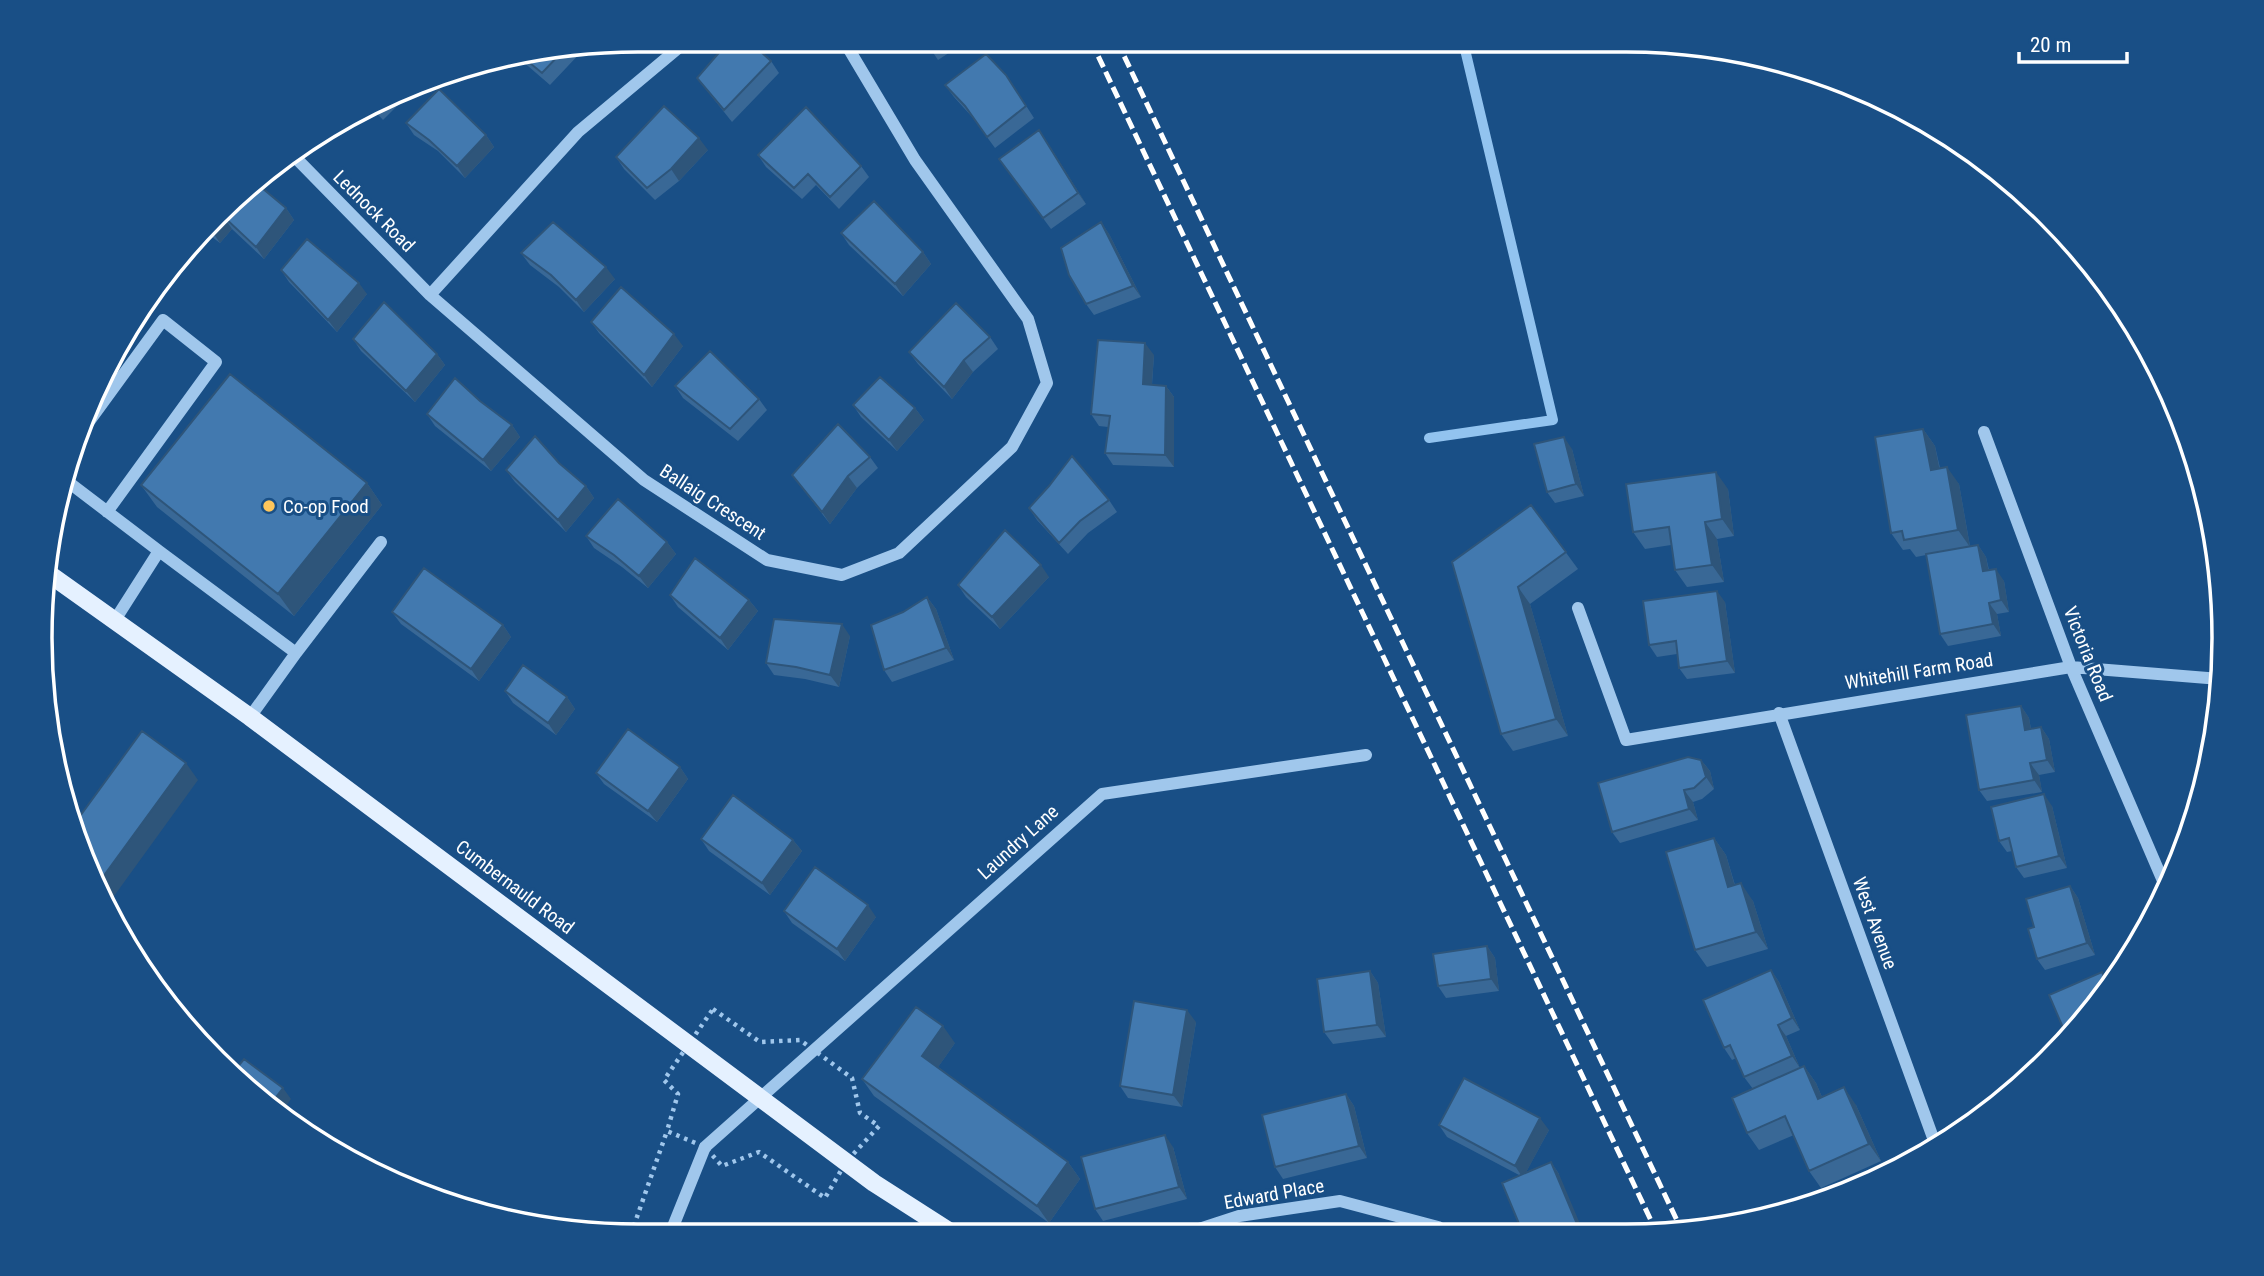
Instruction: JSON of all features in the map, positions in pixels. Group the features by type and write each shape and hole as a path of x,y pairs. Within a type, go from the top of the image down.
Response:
{"main road":[{"name":"Cumbernauld Road","path":"56,580 250,717 874,1183 938,1224"}],"street":[{"path":"430,295 578,132 674,52"},
{"name":"Ballaig Crescent","path":"430,295 644,480 767,560 842,575 899,553 1012,447 1047,383 1028,319 915,160 851,52"},
{"name":"Lednock Road","path":"299,161 430,295"},
{"path":"101,405 163,320 216,362 107,512"},
{"name":"Victoria Road","path":"1984,432 2071,667 2161,876"},
{"path":"72,485 296,653"},
{"path":"250,717 382,542"},
{"path":"115,620 159,551"},
{"name":"Whitehill Farm Road","path":"1578,608 1626,740 2071,667 2210,678"},
{"name":"West Avenue","path":"1779,713 1933,1137"},
{"name":"Laundry Lane","path":"674,1224 705,1147 1102,794 1366,755"},
{"name":"Edward Place","path":"1216,1224 1240,1216 1340,1201 1427,1224"}],"path":[{"path":"635,1224 667,1131"}],"building":[{"path":"720,52 761,52 771,61 724,110 697,78"},
{"path":"986,54 1006,75 1026,106 987,137 965,106 945,85"},
{"path":"555,59 542,73 530,63"},
{"path":"439,89 486,135 457,166 406,123"},
{"path":"664,106 699,138 671,169 647,188 616,157"},
{"path":"806,107 861,166 830,197 808,174 794,188 758,155"},
{"path":"1039,130 1078,193 1043,218 999,159"},
{"path":"263,189 286,208 256,247 228,221"},
{"path":"874,201 923,252 895,284 841,233"},
{"path":"553,222 606,267 576,300 551,275 521,253"},
{"path":"1101,222 1133,286 1086,304 1069,275 1061,248"},
{"path":"307,239 359,283 328,320 281,270"},
{"path":"621,287 674,334 644,375 591,322"},
{"path":"384,302 437,354 406,391 353,339"},
{"path":"956,303 990,337 964,360 944,387 909,352"},
{"path":"1098,340 1145,343 1143,384 1166,386 1165,455 1105,453 1110,416 1091,414"},
{"path":"710,351 759,399 730,429 675,386"},
{"name":"Co-op Food","path":"230,374 367,483 278,594 141,485"},
{"path":"880,377 915,408 889,440 853,405"},
{"path":"455,378 512,425 483,460 427,414"},
{"path":"838,424 870,457 848,476 822,512 792,475"},
{"path":"1923,429 1931,470 1947,467 1958,530 1904,540 1902,531 1891,533 1875,437"},
{"path":"535,436 559,463 586,486 558,520 506,470"},
{"path":"1564,437 1576,484 1547,492 1534,444"},
{"path":"1072,456 1109,500 1080,521 1059,543 1029,508"},
{"path":"1716,472 1722,519 1705,522 1712,565 1675,570 1669,527 1633,532 1626,484"},
{"path":"618,499 667,542 639,576 586,536"},
{"path":"1531,505 1566,552 1518,587 1556,719 1501,734 1452,562"},
{"path":"1005,530 1041,565 992,617 958,585"},
{"path":"1978,545 1983,571 1996,569 2001,600 1989,603 1993,624 1940,634 1926,554"},
{"path":"695,558 749,600 720,638 670,595"},
{"path":"424,568 503,625 471,669 392,612"},
{"path":"1717,591 1727,661 1679,668 1676,641 1649,645 1643,601"},
{"path":"927,597 946,648 884,670 871,625 903,612"},
{"path":"774,619 842,624 830,675 766,663"},
{"path":"523,665 567,697 548,723 505,691"},
{"path":"2021,706 2025,730 2041,727 2047,760 2030,763 2034,780 1979,790 1966,715"},
{"path":"628,729 680,767 648,811 596,773"},
{"path":"142,731 186,763 103,876 80,815"},
{"path":"1688,757 1701,760 1706,777 1694,788 1684,790 1689,809 1612,832 1598,783"},
{"path":"2044,794 2059,856 2016,867 2009,838 1999,841 1991,807"},
{"path":"733,795 793,840 762,883 701,839"},
{"path":"1714,838 1728,887 1741,883 1756,932 1695,950 1666,852"},
{"path":"815,867 868,905 837,949 784,911"},
{"path":"2070,886 2087,943 2037,959 2028,929 2034,927 2026,899"},
{"path":"1487,946 1491,979 1438,986 1433,954"},
{"path":"1771,970 1792,1018 1778,1025 1792,1056 1744,1077 1730,1045 1724,1048 1703,1000"},
{"path":"1370,971 1377,1025 1324,1032 1317,979"},
{"path":"2102,972 2104,976 2063,1027 2049,995"},
{"path":"1134,1001 1187,1010 1173,1095 1120,1086"},
{"path":"916,1007 943,1026 922,1056 1068,1162 1037,1206 862,1079"},
{"path":"244,1059 283,1088 276,1098 239,1066"},
{"path":"1804,1066 1818,1099 1844,1087 1869,1144 1809,1171 1785,1116 1747,1133 1732,1098"},
{"path":"1464,1078 1540,1118 1515,1166 1439,1125"},
{"path":"1346,1094 1359,1146 1275,1167 1262,1115"},
{"path":"1165,1135 1179,1187 1095,1209 1081,1157"},
{"path":"1551,1162 1577,1224 1519,1224 1502,1183"}],"waterway":[{"path":"1429,438 1553,420 1466,52"}],"railway":[{"path":"1096,52 1652,1223"},
{"path":"1122,52 1677,1221"}],"place":[{"name":"Co-op Food","path":"269,506"}]}
